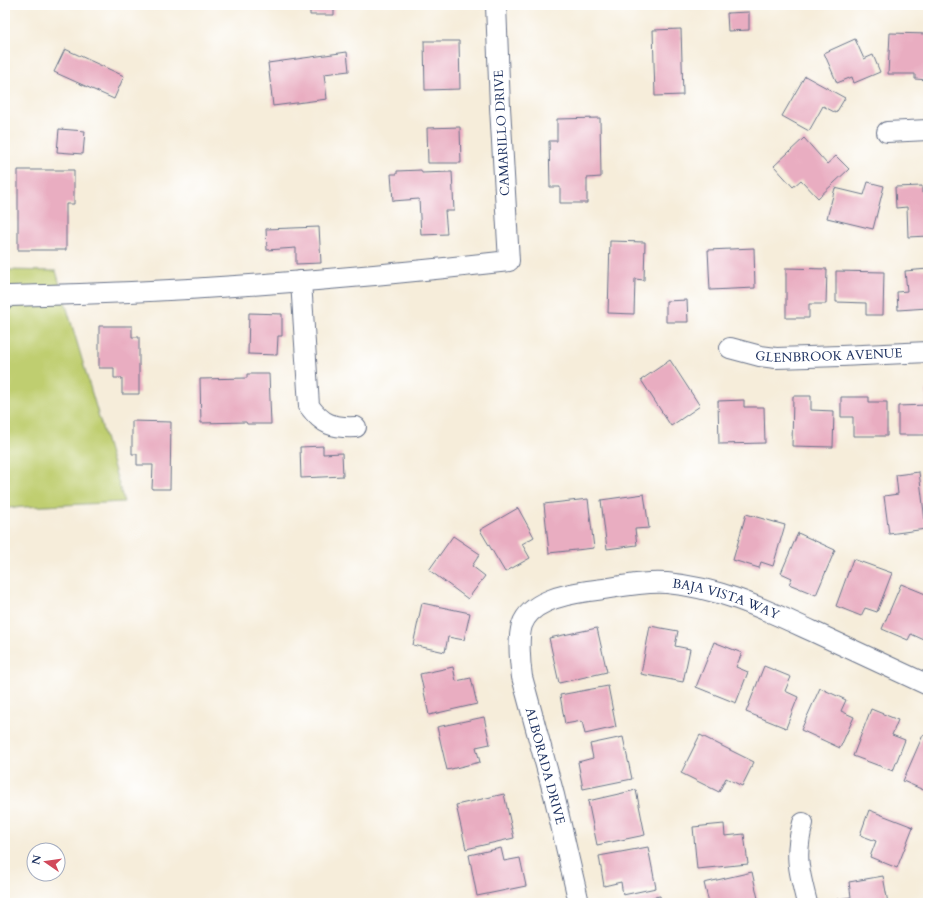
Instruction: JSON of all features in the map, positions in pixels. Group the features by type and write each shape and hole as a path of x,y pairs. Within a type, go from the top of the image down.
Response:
{"street":[{"name":"CAMARILLO DRIVE","path":"301,281 416,271 509,260 496,5"},
{"path":"887,132 928,130"},
{"path":"5,299 9,296 186,289 301,281 309,406 317,417 332,426 356,428"},
{"name":"GLENBROOK AVENUE","path":"730,348 760,356 776,358 928,352"},
{"name":"BAJA VISTA WAY","path":"521,627 532,610 544,602 580,592 640,584 664,583 690,586 715,591 758,606 928,684"},
{"name":"ALBORADA DRIVE","path":"521,627 520,658 522,677 554,795 580,903"},
{"path":"803,823 798,839 797,856 806,903"}],"green space":[{"path":"5,270 56,271 124,502 5,508"}],"building":[{"path":"310,5 334,5 334,15 310,15"},
{"path":"749,12 749,30 728,31 727,13"},
{"path":"681,29 683,95 655,96 653,30"},
{"path":"890,33 928,34 928,80 915,79 915,74 888,74"},
{"path":"855,39 864,59 873,55 880,72 854,83 852,77 837,83 824,53"},
{"path":"424,41 459,41 460,89 425,90"},
{"path":"65,49 124,76 114,99 54,72"},
{"path":"347,52 349,71 324,74 327,99 273,106 268,63"},
{"path":"805,76 845,98 836,113 823,106 809,131 782,116"},
{"path":"600,118 601,177 587,178 587,203 560,203 560,187 550,187 549,141 557,141 557,119"},
{"path":"460,127 461,163 428,163 427,128"},
{"path":"59,129 85,131 83,154 57,152"},
{"path":"804,138 827,164 836,156 849,169 818,198 801,180 793,187 774,166"},
{"path":"18,170 74,170 74,204 66,204 66,250 18,250"},
{"path":"421,170 422,173 452,172 454,211 445,211 447,234 421,235 419,199 393,201 391,174 397,174 397,171"},
{"path":"868,182 884,186 873,229 827,218 835,188 864,195"},
{"path":"922,186 922,193 928,193 928,236 908,237 907,207 896,208 895,187"},
{"path":"319,227 321,263 296,264 296,248 267,250 266,229"},
{"path":"610,241 645,242 644,280 635,279 634,314 608,313"},
{"path":"754,248 755,288 710,290 708,250"},
{"path":"786,268 827,269 826,304 809,304 809,318 786,318"},
{"path":"928,269 928,308 898,310 897,292 907,291 905,271"},
{"path":"836,271 884,272 883,315 866,315 866,303 836,302"},
{"path":"687,300 688,322 666,322 666,301"},
{"path":"249,313 282,314 282,336 278,336 277,355 248,354"},
{"path":"99,326 132,326 132,337 139,337 139,394 122,394 122,378 114,378 114,368 99,368"},
{"path":"670,360 700,406 671,426 641,380"},
{"path":"247,374 269,374 271,424 247,424 246,422 201,423 200,379 247,378"},
{"path":"926,389 928,389 928,435 898,435 898,406 926,405"},
{"path":"793,396 811,396 811,410 834,411 833,447 792,446"},
{"path":"841,397 869,397 869,402 887,402 887,436 853,436 853,417 841,417"},
{"path":"744,400 744,407 764,407 765,443 719,444 718,401"},
{"path":"132,421 171,422 170,489 152,489 153,465 137,465 137,454 132,454"},
{"path":"323,446 323,454 342,453 343,476 301,478 300,447"},
{"path":"919,472 926,529 889,534 884,496 898,494 896,475"},
{"path":"644,494 649,528 635,529 637,545 607,549 601,500"},
{"path":"588,499 594,548 549,553 544,504"},
{"path":"518,508 534,537 522,544 530,558 505,572 480,530"},
{"path":"746,514 785,525 773,566 761,562 759,568 733,560"},
{"path":"798,533 835,550 816,595 789,584 792,578 781,573"},
{"path":"453,536 480,554 472,566 485,576 468,599 429,570"},
{"path":"853,559 892,573 877,612 865,608 861,616 836,606"},
{"path":"901,584 928,595 928,625 922,639 911,634 908,640 882,629"},
{"path":"422,603 470,613 464,640 448,637 445,652 413,645"},
{"path":"650,626 678,631 675,646 690,649 683,682 641,674"},
{"path":"597,628 607,672 559,683 549,638"},
{"path":"714,642 742,653 736,667 748,672 736,703 696,687"},
{"path":"764,666 791,677 785,691 798,697 786,728 746,712"},
{"path":"453,667 456,681 471,678 477,704 429,715 420,674"},
{"path":"608,686 616,727 585,734 582,721 565,724 560,695"},
{"path":"820,688 846,700 841,711 854,717 840,748 801,730"},
{"path":"871,709 898,720 892,735 905,740 893,771 853,756"},
{"path":"484,717 490,744 476,747 480,762 447,770 437,727"},
{"path":"700,735 754,762 742,786 726,778 719,792 681,773"},
{"path":"923,735 928,737 928,792 903,781"},
{"path":"623,737 632,779 583,789 578,762 593,758 590,744"},
{"path":"636,790 645,835 597,845 588,801"},
{"path":"504,794 514,838 466,849 456,805"},
{"path":"869,810 913,827 897,868 870,857 876,841 860,835"},
{"path":"724,824 725,836 744,834 748,864 697,869 693,827"},
{"path":"648,847 656,888 623,895 621,882 604,886 599,856"},
{"path":"501,848 504,861 520,858 526,886 477,896 469,855"},
{"path":"752,872 759,903 709,903 704,883"},
{"path":"883,876 888,903 838,903 838,899 851,897 849,882"},
{"path":"660,896 661,903 626,903 626,902"}]}
